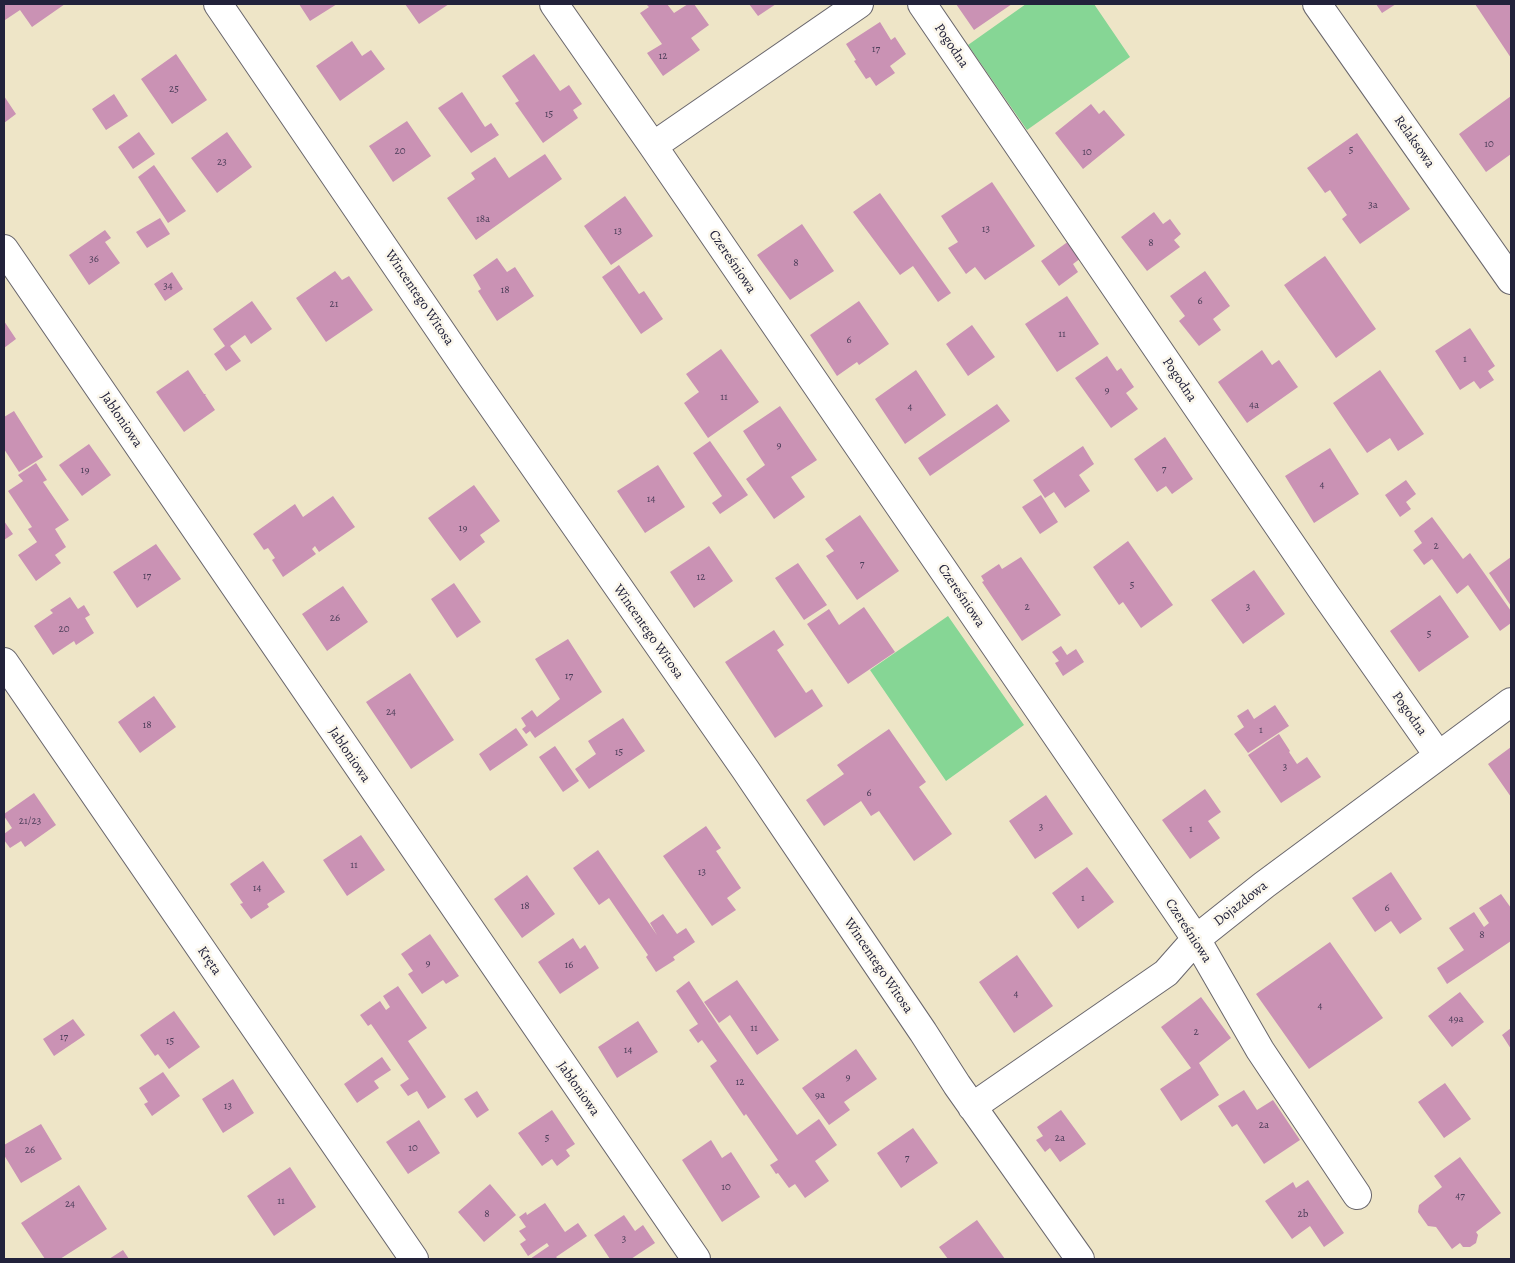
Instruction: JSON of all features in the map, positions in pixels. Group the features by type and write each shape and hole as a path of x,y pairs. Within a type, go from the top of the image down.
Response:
{"street":[{"name":"Wincentego Witosa","path":"218,4 472,377 744,769 972,1107 1080,1259"},
{"name":"Czereśniowa","path":"554,4 1196,939 1260,1050 1358,1195"},
{"path":"653,146 859,4"},
{"name":"Pogodna","path":"922,4 1339,615 1438,755"},
{"name":"Relaksowa","path":"1317,4 1511,280"},
{"name":"Jabłoniowa","path":"4,249 696,1259"},
{"name":"Kręta","path":"4,662 414,1259"},
{"name":"Dojazdowa","path":"972,1107 1166,973 1196,939 1438,755 1511,702"}],"green space":[{"path":"1026,4 1094,4 1130,57 1027,130 968,45"},
{"path":"948,616 1024,725 946,781 870,670"}],"building":[{"path":"4,4 65,4 32,27 20,10 5,20"},
{"path":"299,4 337,4 310,21"},
{"path":"405,4 449,4 419,24"},
{"path":"646,4 667,4 674,13 688,4 694,4 709,25 691,38 700,50 663,76 647,53 662,44 640,13 649,7"},
{"path":"749,4 776,4 758,16"},
{"path":"956,4 1012,4 974,30"},
{"path":"1376,4 1396,4 1382,13"},
{"path":"1475,4 1511,4 1511,58"},
{"path":"880,22 891,40 895,37 906,54 890,66 895,73 876,86 870,77 866,79 846,44"},
{"path":"352,41 362,56 371,50 385,69 340,101 316,66"},
{"path":"176,54 207,100 172,124 141,79"},
{"path":"534,54 560,91 569,85 582,104 573,110 578,118 543,143 515,103 519,101 502,76"},
{"path":"462,92 485,127 491,123 499,135 471,153 438,108"},
{"path":"114,94 128,116 106,130 92,109"},
{"path":"4,96 16,114 4,123"},
{"path":"1511,96 1511,154 1486,172 1459,134"},
{"path":"1091,104 1099,114 1104,110 1125,135 1083,169 1055,133"},
{"path":"407,121 431,156 393,182 369,146"},
{"path":"139,132 155,154 133,169 118,147"},
{"path":"227,132 252,167 217,193 191,158"},
{"path":"1357,133 1410,209 1360,244 1342,219 1347,215 1330,190 1325,193 1307,168"},
{"path":"545,154 562,179 476,240 447,198 475,179 471,173 495,157 509,178"},
{"path":"154,165 186,211 168,223 138,177"},
{"path":"992,182 1035,246 985,280 975,267 966,274 948,248 958,242 941,216"},
{"path":"880,193 951,293 938,302 913,266 900,275 853,212"},
{"path":"625,196 653,236 611,265 584,226"},
{"path":"1154,212 1163,224 1170,219 1181,234 1174,240 1180,247 1147,271 1121,237"},
{"path":"160,218 170,234 147,248 136,232"},
{"path":"802,224 834,271 790,300 757,255"},
{"path":"105,230 111,238 105,242 120,263 89,285 69,255"},
{"path":"1069,241 1081,258 1073,264 1078,272 1059,286 1041,261"},
{"path":"1325,256 1376,329 1336,358 1284,285"},
{"path":"497,258 507,272 515,267 534,296 497,321 478,291 481,289 473,275"},
{"path":"619,265 639,294 644,291 663,319 641,334 602,277"},
{"path":"335,271 342,280 349,276 373,310 326,342 296,298"},
{"path":"1205,271 1230,306 1213,319 1221,330 1199,346 1179,321 1185,316 1170,296"},
{"path":"172,272 183,289 165,301 154,284"},
{"path":"1067,296 1099,344 1057,372 1025,324"},
{"path":"252,301 272,329 251,344 245,335 230,346 241,361 226,371 214,354 225,346 213,329"},
{"path":"859,301 889,344 859,365 857,362 837,376 810,335"},
{"path":"4,321 16,339 4,348"},
{"path":"972,325 995,357 968,376 946,344"},
{"path":"1470,328 1495,366 1488,371 1494,380 1480,389 1474,381 1460,390 1435,351"},
{"path":"721,349 759,402 708,438 684,403 699,392 686,374"},
{"path":"1262,350 1272,365 1279,360 1298,387 1247,423 1218,382"},
{"path":"1107,356 1117,371 1121,368 1134,387 1126,393 1138,409 1111,428 1075,378"},
{"path":"188,370 215,410 184,432 156,392"},
{"path":"916,370 946,415 905,444 875,399"},
{"path":"1380,370 1424,434 1398,451 1390,438 1367,453 1333,403"},
{"path":"997,404 1010,421 930,476 918,458"},
{"path":"780,406 817,460 791,477 805,497 774,519 746,479 765,465 743,431"},
{"path":"14,411 43,457 19,472 4,449 4,417"},
{"path":"1165,437 1193,479 1172,494 1166,486 1157,492 1134,459"},
{"path":"710,441 748,495 720,514 712,503 722,496 693,453"},
{"path":"89,444 111,475 82,496 59,465"},
{"path":"1083,446 1094,464 1079,475 1090,491 1065,508 1054,492 1045,498 1033,480"},
{"path":"1330,448 1359,494 1314,523 1285,476"},
{"path":"36,463 47,480 43,482 69,520 55,529 66,547 55,555 61,563 36,581 18,555 37,542 28,529 32,527 8,491 23,481 18,475"},
{"path":"658,465 685,507 645,533 617,491"},
{"path":"1406,480 1416,494 1406,502 1411,509 1400,517 1385,495"},
{"path":"474,485 500,521 480,535 485,542 460,561 428,518"},
{"path":"1041,495 1058,522 1040,534 1022,507"},
{"path":"333,496 355,527 319,552 315,546 312,549 316,554 283,577 272,560 275,558 268,548 264,550 253,534 295,504 303,517"},
{"path":"860,515 899,571 857,600 826,556 834,551 825,539"},
{"path":"1432,517 1463,559 1470,553 1511,611 1511,623 1500,631 1468,585 1457,594 1432,559 1424,565 1413,550 1422,543 1414,531"},
{"path":"4,521 13,534 4,540"},
{"path":"1128,541 1173,605 1141,628 1123,602 1119,605 1093,567"},
{"path":"156,544 181,579 137,608 113,572"},
{"path":"709,546 733,581 694,608 670,572"},
{"path":"1021,557 1061,615 1022,641 982,582 984,581 981,576 999,564 1002,569"},
{"path":"1511,557 1511,606 1489,573"},
{"path":"798,563 827,605 804,620 775,578"},
{"path":"1254,570 1285,614 1243,644 1211,600"},
{"path":"454,583 481,622 457,638 431,599"},
{"path":"343,586 368,622 327,651 302,614"},
{"path":"1440,595 1469,637 1419,672 1390,631"},
{"path":"70,597 78,609 84,605 90,615 85,618 94,633 76,645 74,641 53,655 34,626 53,613 50,610"},
{"path":"864,607 895,652 848,684 807,624 829,609 839,625"},
{"path":"774,630 784,645 777,650 806,693 812,689 823,706 775,738 725,662"},
{"path":"568,639 602,692 535,738 530,731 526,734 522,729 526,726 521,718 532,710 537,717 560,699 535,659"},
{"path":"1061,646 1067,655 1076,649 1084,662 1063,676 1055,663 1059,661 1052,652"},
{"path":"410,673 454,740 411,769 366,702"},
{"path":"154,696 176,727 140,753 118,722"},
{"path":"1275,705 1289,726 1248,753 1234,734 1244,727 1237,716 1248,709 1254,719"},
{"path":"623,718 645,751 589,789 575,769 596,754 588,741"},
{"path":"516,728 528,745 490,771 479,754"},
{"path":"889,729 926,782 919,787 952,834 914,861 879,811 871,816 861,801 824,826 806,800 844,774 837,765"},
{"path":"1279,734 1297,764 1307,757 1321,777 1281,803 1248,755"},
{"path":"555,746 579,781 563,792 539,757"},
{"path":"1511,747 1511,797 1488,764"},
{"path":"1205,789 1221,812 1208,821 1220,838 1190,859 1162,820"},
{"path":"34,793 56,825 25,847 21,841 10,848 4,840 4,834 12,828 4,814"},
{"path":"1046,795 1073,834 1035,859 1009,821"},
{"path":"706,826 721,848 716,851 741,888 727,898 736,910 712,926 663,856"},
{"path":"361,835 385,870 347,896 323,860"},
{"path":"598,850 657,935 650,923 663,914 677,934 686,928 695,942 673,957 675,960 656,972 646,957 648,955 609,898 599,905 573,868"},
{"path":"263,861 285,892 267,904 269,907 251,919 240,904 243,903 230,884"},
{"path":"1087,867 1114,902 1078,929 1052,893"},
{"path":"1391,872 1422,919 1400,934 1391,921 1375,932 1352,898"},
{"path":"527,875 555,914 522,938 494,899"},
{"path":"1501,894 1511,908 1511,941 1447,984 1437,968 1464,950 1449,928 1474,912 1484,927 1489,923 1479,908"},
{"path":"430,934 459,976 446,984 443,980 422,994 408,974 413,971 401,954"},
{"path":"573,938 580,949 585,945 599,968 560,994 538,962"},
{"path":"1330,942 1383,1018 1309,1069 1256,994"},
{"path":"1017,955 1053,1006 1014,1033 979,982"},
{"path":"737,980 779,1040 757,1055 730,1015 719,1023 704,1002"},
{"path":"689,981 720,1028 797,1135 819,1119 837,1145 815,1161 829,1181 805,1198 795,1184 789,1188 778,1173 776,1174 770,1165 778,1160 746,1114 744,1116 710,1066 717,1061 702,1040 698,1043 689,1030 698,1024 676,991"},
{"path":"398,986 427,1028 408,1041 446,1097 428,1109 417,1091 408,1096 400,1085 409,1079 371,1024 368,1026 360,1015 380,1001 386,1010 390,1007 383,996"},
{"path":"1460,992 1484,1022 1452,1047 1428,1016"},
{"path":"1201,997 1231,1038 1199,1063 1219,1095 1181,1121 1160,1089 1191,1068 1161,1027"},
{"path":"174,1011 200,1047 169,1069 158,1054 155,1056 140,1035"},
{"path":"73,1019 85,1035 54,1056 43,1039"},
{"path":"638,1021 658,1052 617,1078 598,1047"},
{"path":"1511,1028 1511,1049 1502,1035"},
{"path":"856,1049 877,1079 844,1102 850,1110 829,1125 802,1088"},
{"path":"382,1057 391,1070 374,1081 379,1088 357,1103 344,1084"},
{"path":"163,1072 180,1096 152,1116 144,1104 148,1102 139,1088"},
{"path":"233,1079 254,1113 223,1133 202,1099"},
{"path":"1445,1083 1471,1119 1444,1138 1418,1102"},
{"path":"1244,1090 1257,1110 1273,1100 1300,1140 1264,1164 1237,1124 1232,1127 1218,1106"},
{"path":"477,1091 489,1110 477,1118 464,1099"},
{"path":"552,1110 575,1144 566,1150 570,1156 557,1166 552,1159 542,1166 518,1133"},
{"path":"1061,1110 1086,1144 1060,1162 1050,1148 1045,1152 1036,1140 1043,1136 1037,1127"},
{"path":"419,1120 440,1153 408,1174 386,1142"},
{"path":"41,1124 62,1159 21,1183 4,1155 4,1145"},
{"path":"913,1128 938,1163 901,1188 877,1153"},
{"path":"711,1140 722,1158 731,1152 760,1197 722,1222 682,1160"},
{"path":"1460,1157 1501,1213 1476,1232 1478,1235 1476,1243 1470,1247 1463,1247 1460,1243 1452,1249 1436,1227 1428,1226 1418,1212 1419,1205 1442,1187 1434,1176"},
{"path":"290,1167 316,1207 274,1236 247,1196"},
{"path":"1308,1180 1344,1233 1324,1247 1310,1226 1292,1239 1265,1201 1293,1182 1296,1188"},
{"path":"490,1184 516,1215 484,1242 458,1212"},
{"path":"79,1185 107,1229 60,1259 45,1259 21,1223"},
{"path":"545,1203 565,1232 578,1223 587,1236 556,1257 558,1259 530,1259 549,1246 547,1243 528,1256 520,1244 526,1240 519,1231 526,1227 519,1217 526,1212 527,1215"},
{"path":"624,1215 635,1231 643,1225 655,1243 631,1259 610,1259 594,1235"},
{"path":"977,1220 1005,1259 948,1259 939,1247"},
{"path":"123,1250 129,1259 109,1259"}]}
